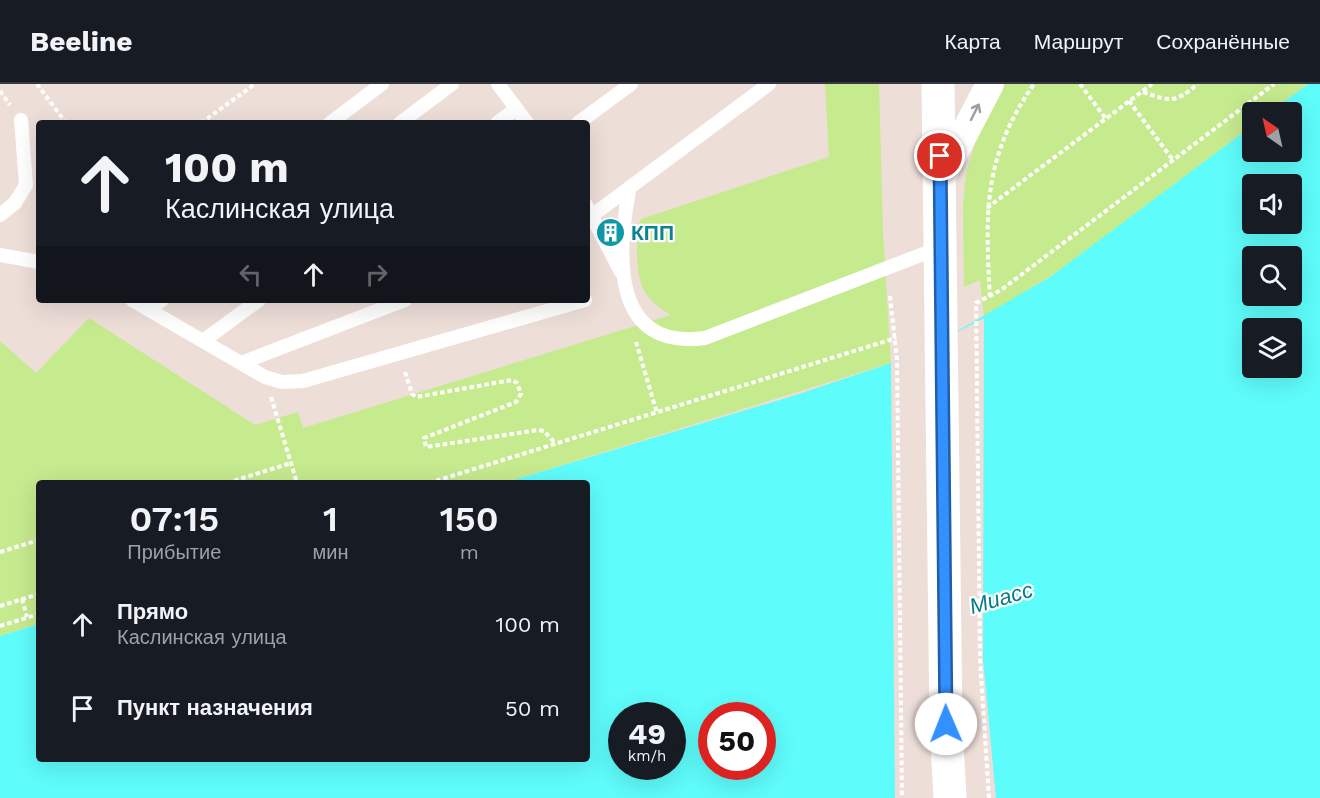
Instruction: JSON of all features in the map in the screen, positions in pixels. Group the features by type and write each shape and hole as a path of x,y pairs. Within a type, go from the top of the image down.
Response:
{"main road":[{"path":"938,84 941,178 946,724 950,798"}],"street":[{"path":"941,178 990,84"}],"lane":[{"path":"334,120 382,84"},
{"path":"404,120 452,84"},
{"path":"498,84 525,120"},
{"path":"582,120 631,84"},
{"path":"590,213 629,191 769,84"},
{"path":"501,120 516,109"},
{"path":"0,215 15,203 26,185 21,120"},
{"path":"621,272 622,234 629,191"},
{"path":"590,216 621,272 630,304 644,323 661,335 686,341 705,338 941,247"},
{"path":"0,255 36,261"},
{"path":"137,303 241,363 277,381 296,383 573,303"},
{"path":"149,310 158,303"},
{"path":"203,341 255,303"},
{"path":"241,363 397,303"}],"path":[{"path":"37,84 64,120"},
{"path":"205,120 255,84"},
{"path":"990,297 987,209 990,184 1006,135 1034,84"},
{"path":"1080,84 1106,118"},
{"path":"987,209 1152,84"},
{"path":"1142,92 1171,100 1179,98 1198,84"},
{"path":"989,798 980,659 976,303 990,297 1274,84"},
{"path":"1129,101 1173,160"},
{"path":"890,296 897,360 902,798"},
{"path":"439,480 896,338"},
{"path":"399,354 412,394 416,397 512,380 516,382 520,394 516,402 424,438 426,447 538,430 544,431 556,444"},
{"path":"640,360 657,413"},
{"path":"277,418 296,480"},
{"path":"237,480 291,464"},
{"path":"0,552 36,541"},
{"path":"0,606 36,595"},
{"path":"22,599 27,617"},
{"path":"0,626 36,615"}],"green space":[{"path":"825,84 879,84 883,232 891,363 514,480 36,480 36,625 0,636 0,341 36,373 89,318 255,425 298,412 303,428 671,315 648,297 641,282 637,244 641,219 829,157"},
{"path":"1003,84 1308,84 1284,102 1242,102 1242,134 1065,267 984,318 980,280 964,287 963,205 966,174 978,133"}],"water":[{"name":"Миасс","path":"1308,84 1320,84 1320,798 0,798 0,636 36,625 36,762 590,762 590,480 514,480 799,394 891,363 942,340 1050,277 1242,133 1242,162 1302,162 1302,102 1284,102"}],"pier":[{"path":"984,318 983,659 996,798 895,798 891,363"}],"place":[{"name":"КПП","path":"610,232"}],"route":[{"path":"940,156 946,724"}]}
